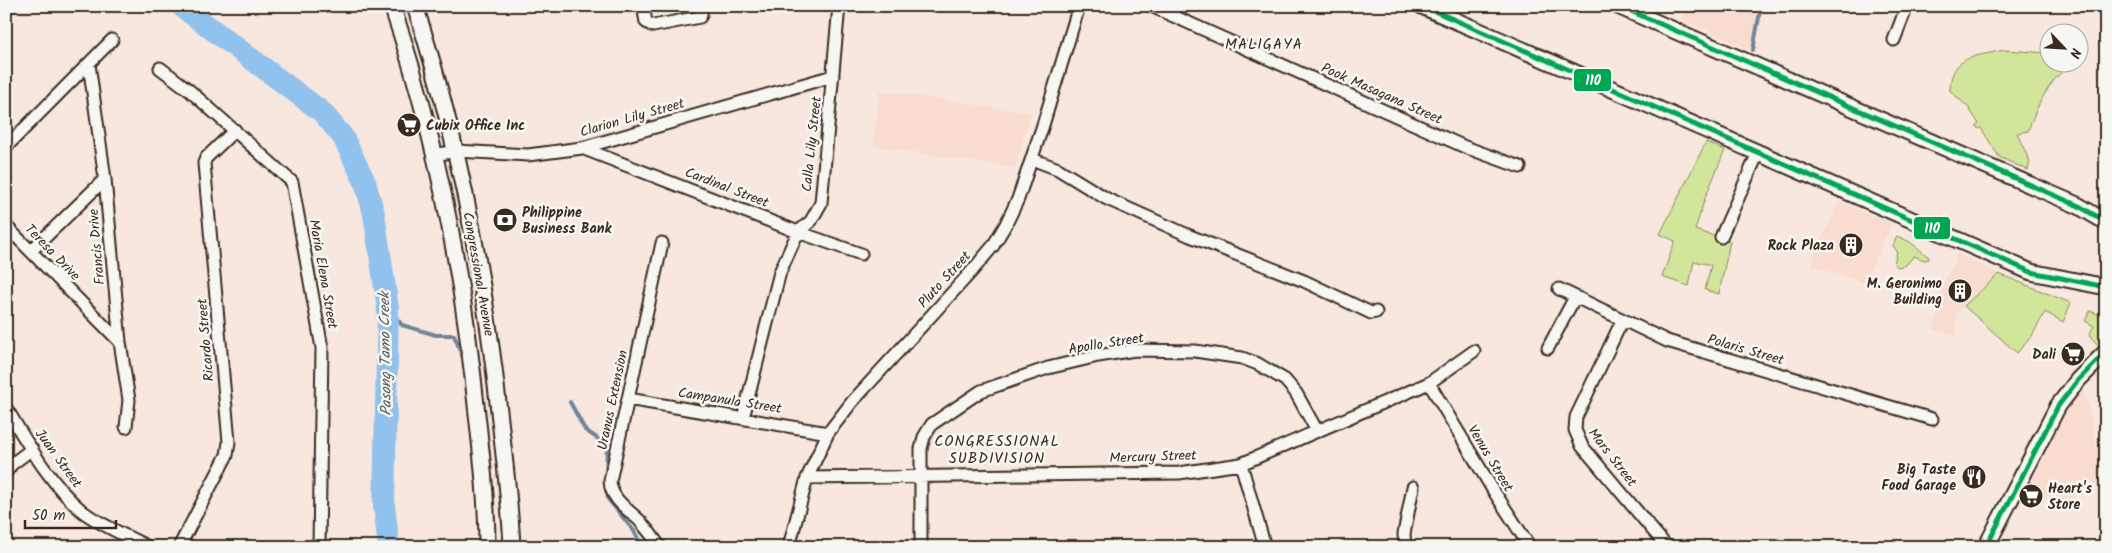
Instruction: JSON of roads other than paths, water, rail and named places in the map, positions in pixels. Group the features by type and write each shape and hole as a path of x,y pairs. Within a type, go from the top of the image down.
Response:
{"main road":[{"name":"Congressional Avenue","path":"392,6 434,155 464,305 482,459 487,547"},
{"name":"Congressional Avenue","path":"416,6 456,151 475,242 489,328 504,453 512,547"},
{"path":"1422,6 2030,272 2106,288"},
{"path":"1618,6 2061,198 2090,211 2106,222"},
{"path":"1986,547 2058,406 2078,380 2104,357"}],"street":[{"path":"643,6 646,22 653,26 700,17 702,15 701,6"},
{"name":"Calla Lily Street","path":"743,418 780,272 798,232 811,222 821,203 839,6"},
{"name":"Pluto Street","path":"789,547 807,478 828,433 852,402 993,246 1010,216 1032,159 1079,6"},
{"name":"Pook Masagana Street","path":"1151,6 1465,147 1520,167"},
{"path":"1894,40 1907,6"},
{"path":"6,147 112,40"},
{"name":"Francis Drive","path":"90,64 105,179 120,342 129,400 126,427"},
{"name":"Maria Elena Street","path":"160,68 189,90 292,182 322,348 319,547"},
{"name":"Clarion Lily Street","path":"434,155 456,151 528,155 582,148 833,76"},
{"path":"6,130 17,135"},
{"name":"Ricardo Street","path":"179,547 227,455 230,442 204,163 206,158 235,130"},
{"name":"Cardinal Street","path":"582,148 798,232 861,254"},
{"path":"1722,237 1758,154"},
{"path":"1032,159 1058,169 1107,199 1190,236 1304,281 1371,313 1376,312"},
{"path":"32,250 105,179"},
{"name":"Teresa Drive","path":"6,226 32,250 120,342"},
{"name":"Uranus Extension","path":"660,547 640,521 618,501 610,486 662,243"},
{"name":"Polaris Street","path":"1559,289 1622,321 1667,341 1932,419"},
{"path":"1548,348 1575,297"},
{"name":"Mars Street","path":"1622,321 1576,417 1575,430 1582,446 1667,547"},
{"name":"Apollo Street","path":"921,547 921,449 924,437 932,424 982,391 1048,368 1098,356 1135,350 1196,351 1242,358 1258,364 1285,380 1296,393 1317,431"},
{"name":"Mercury Street","path":"807,478 1180,473 1241,464 1429,383 1474,351"},
{"name":"Venus Street","path":"1429,383 1498,499 1530,547"},
{"name":"Campanula Street","path":"628,399 828,433"},
{"name":"Juan Street","path":"6,408 32,449 71,501 82,511 148,547"},
{"path":"6,472 12,464 32,449"},
{"path":"1241,464 1265,547"},
{"path":"1405,547 1404,534 1413,487"}],"waterway":[{"name":"Pasong Tamo Creek","path":"181,6 322,112 343,137 365,182 374,214 388,308 384,505 389,547"},
{"path":"1753,50 1761,6"},
{"path":"388,308 402,325 436,335 454,335 463,357"},
{"path":"570,402 585,430 607,445 606,478"},
{"path":"607,490 608,499 634,531 642,547"}],"place":[{"name":"Cubix Office Inc","path":"409,125"},
{"name":"Philippine Business Bank","path":"505,220"},
{"name":"Rock Plaza","path":"1851,245"},
{"name":"M. Geronimo Building","path":"1960,291"},
{"name":"Dali","path":"2073,354"},
{"name":"Big Taste Food Garage","path":"1974,477"},
{"name":"Heart's Store","path":"2031,496"}],"district":[{"name":"MALIGAYA","path":"1264,44"},
{"name":"CONGRESSIONAL SUBDIVISION","path":"997,450"}]}
